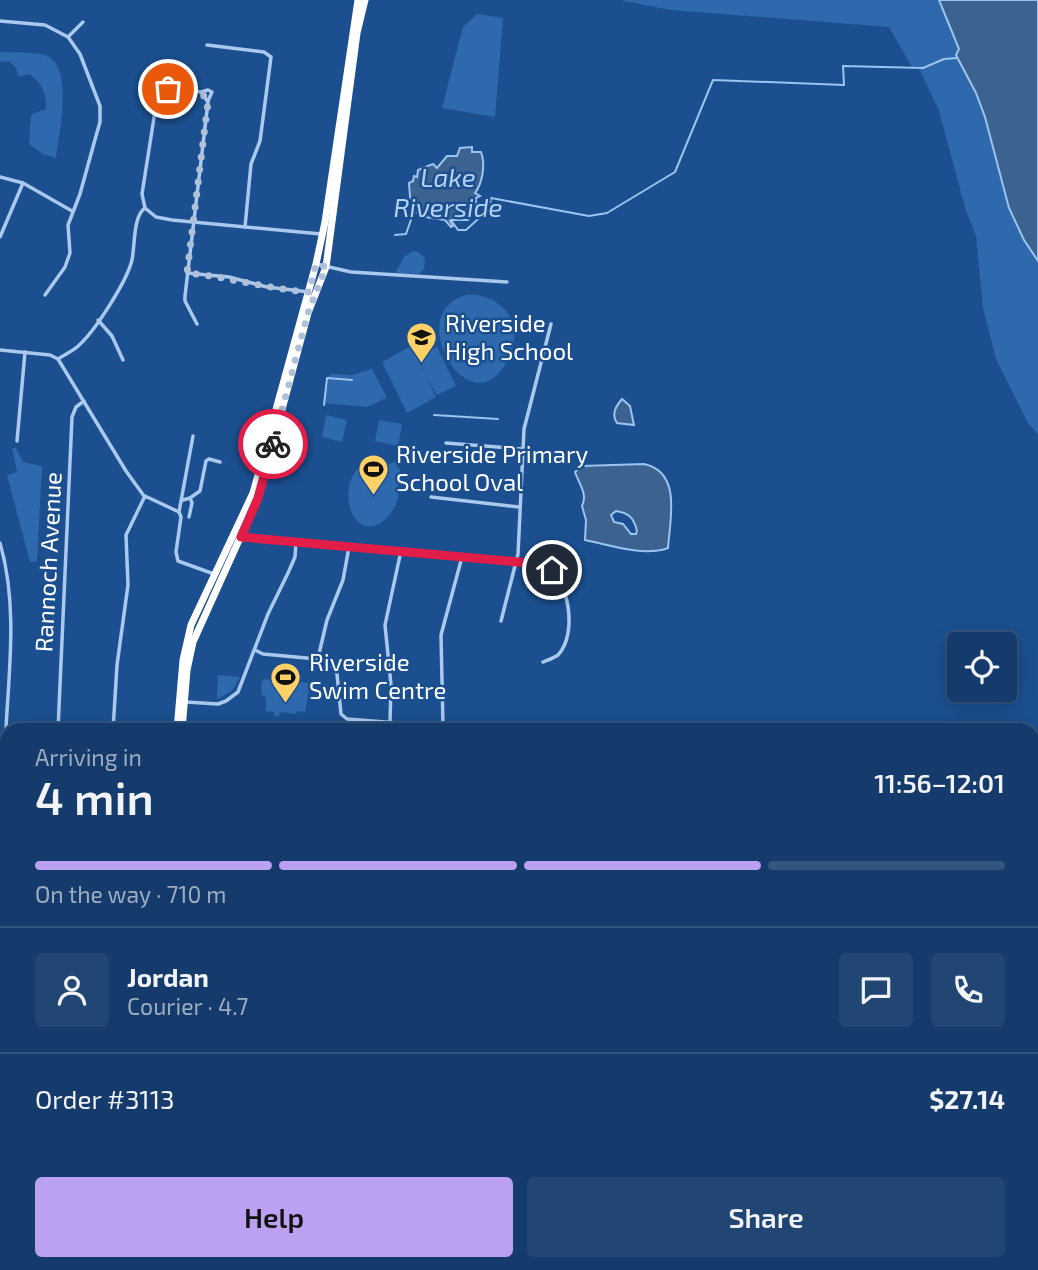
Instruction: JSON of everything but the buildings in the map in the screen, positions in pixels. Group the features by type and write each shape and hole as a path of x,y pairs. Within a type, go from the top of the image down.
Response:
{"highway":[{"path":"182,723 187,670 193,642 261,489 308,313 326,267 357,33 365,0"},
{"path":"177,723 180,681 187,641 196,613 253,493 316,264 323,235 356,2"},
{"path":"214,574 222,577"}],"street":[{"path":"0,21 45,25 68,37 79,54 94,89 100,114 80,194 68,225 70,253 65,267 45,295"},
{"path":"68,37 83,22"},
{"path":"207,45 264,52 271,57 260,141 251,163 245,227"},
{"path":"197,324 185,301 192,222 208,102 201,92 173,88 164,91 158,98 142,194 145,208 156,217 192,222 323,235"},
{"path":"0,177 23,183 72,211"},
{"path":"0,237 23,183"},
{"path":"58,359 82,343 127,275 139,214 145,208"},
{"path":"316,264 351,272 507,282"},
{"path":"187,273 229,277 267,287 309,292"},
{"path":"98,320 112,336 123,360"},
{"path":"501,621 518,554 522,449 526,417 551,324"},
{"path":"0,350 50,355 58,359 126,471 145,496 179,512"},
{"path":"17,441 25,352"},
{"name":"Rannoch Avenue","path":"58,723 72,417 76,407 84,401"},
{"path":"193,436 179,512 181,517 177,559 214,574"},
{"path":"446,443 522,449"},
{"path":"183,499 200,491 206,461 209,459 219,462"},
{"path":"113,723 116,668 128,585 126,536 145,496"},
{"path":"431,497 519,507"},
{"path":"189,517 192,503 190,498"},
{"path":"241,537 546,565 557,575 564,588 568,611 566,639 557,656 543,663"},
{"path":"184,702 218,704 233,697 242,683 274,600 289,573 295,557 296,541"},
{"path":"0,543 10,596 2,723"},
{"path":"318,658 327,620 344,580 349,547"},
{"path":"390,722 391,676 385,625 401,551"},
{"path":"443,723 441,635 462,557"},
{"path":"255,650 263,654 328,660 334,667 340,692 339,710 344,717 403,723"}],"shaded area":[{"path":"619,0 1038,0 1038,434 1028,423 996,359 983,308 976,236 966,211 939,111 918,66 912,67 889,27 671,10"},
{"path":"477,14 503,18 495,117 442,108 463,27"},
{"path":"0,52 38,54 49,57 56,64 61,75 63,104 56,158 43,154 29,144 32,114 46,109 43,89 29,74 19,77 16,68 9,61 0,62"},
{"path":"413,251 425,258 424,269 418,274 398,273 396,271 405,256"},
{"path":"466,295 477,295 496,302 509,316 513,325 511,354 498,374 484,382 469,380 456,371 446,356 440,338 440,320 448,305"},
{"path":"411,346 424,372 417,356 437,347 456,386 437,395 426,376 436,397 407,413 382,362"},
{"path":"372,369 387,398 367,407 323,403 327,377 332,374 352,375"},
{"path":"326,415 347,420 342,442 322,437"},
{"path":"379,420 402,424 398,446 375,441"},
{"path":"12,448 16,448 23,462 42,466 37,561 30,562 7,475 17,472"},
{"name":"Riverside Primary School Oval","path":"373,458 390,464 396,461 401,473 396,479 398,494 393,510 380,524 368,527 358,522 351,511 348,497 350,482 358,468"},
{"path":"218,675 240,677 232,691 217,699"},
{"name":"Riverside Swim Centre","path":"262,679 310,683 305,712 280,712 279,717 274,716 274,712 266,711 266,698 261,694"}],"water":[{"path":"939,0 1038,0 1038,261 1024,240 1009,208 985,117 956,55 959,49"},
{"name":"Lake Riverside","path":"472,147 472,152 481,152 483,168 475,193 480,196 476,198 476,203 480,203 468,220 452,220 451,227 445,220 425,217 421,211 412,214 415,206 410,197 409,183 414,176 417,177 418,170 433,164 437,168 447,156 457,156 460,148"},
{"path":"622,399 630,406 634,425 617,423 615,420 615,410"},
{"path":"644,464 664,476 671,498 668,548 637,551 585,540 583,493 575,472 582,466","holes":["616,511 632,519 636,534 631,534 623,524 614,522 611,515"]}],"waterway":[{"path":"451,220 458,230 466,230 489,209 491,198 589,216 607,213 675,172 713,80 844,85 843,66 923,68 944,59 957,58"},
{"path":"395,235 406,234 413,214"},
{"path":"324,405 327,378 352,380"},
{"path":"434,415 498,419"}],"way so far":[{"path":"168,89 201,92 208,102 187,273 229,277 267,287 309,292 316,264 326,267 308,313 273,444"}],"place":[{"name":"Riverside High School","path":"422,365"},
{"name":"Riverside Primary School Oval","path":"373,496"},
{"name":"Riverside Swim Centre","path":"286,704"}],"route":[{"path":"273,444 258,498 241,537 540,564 552,570"}]}
